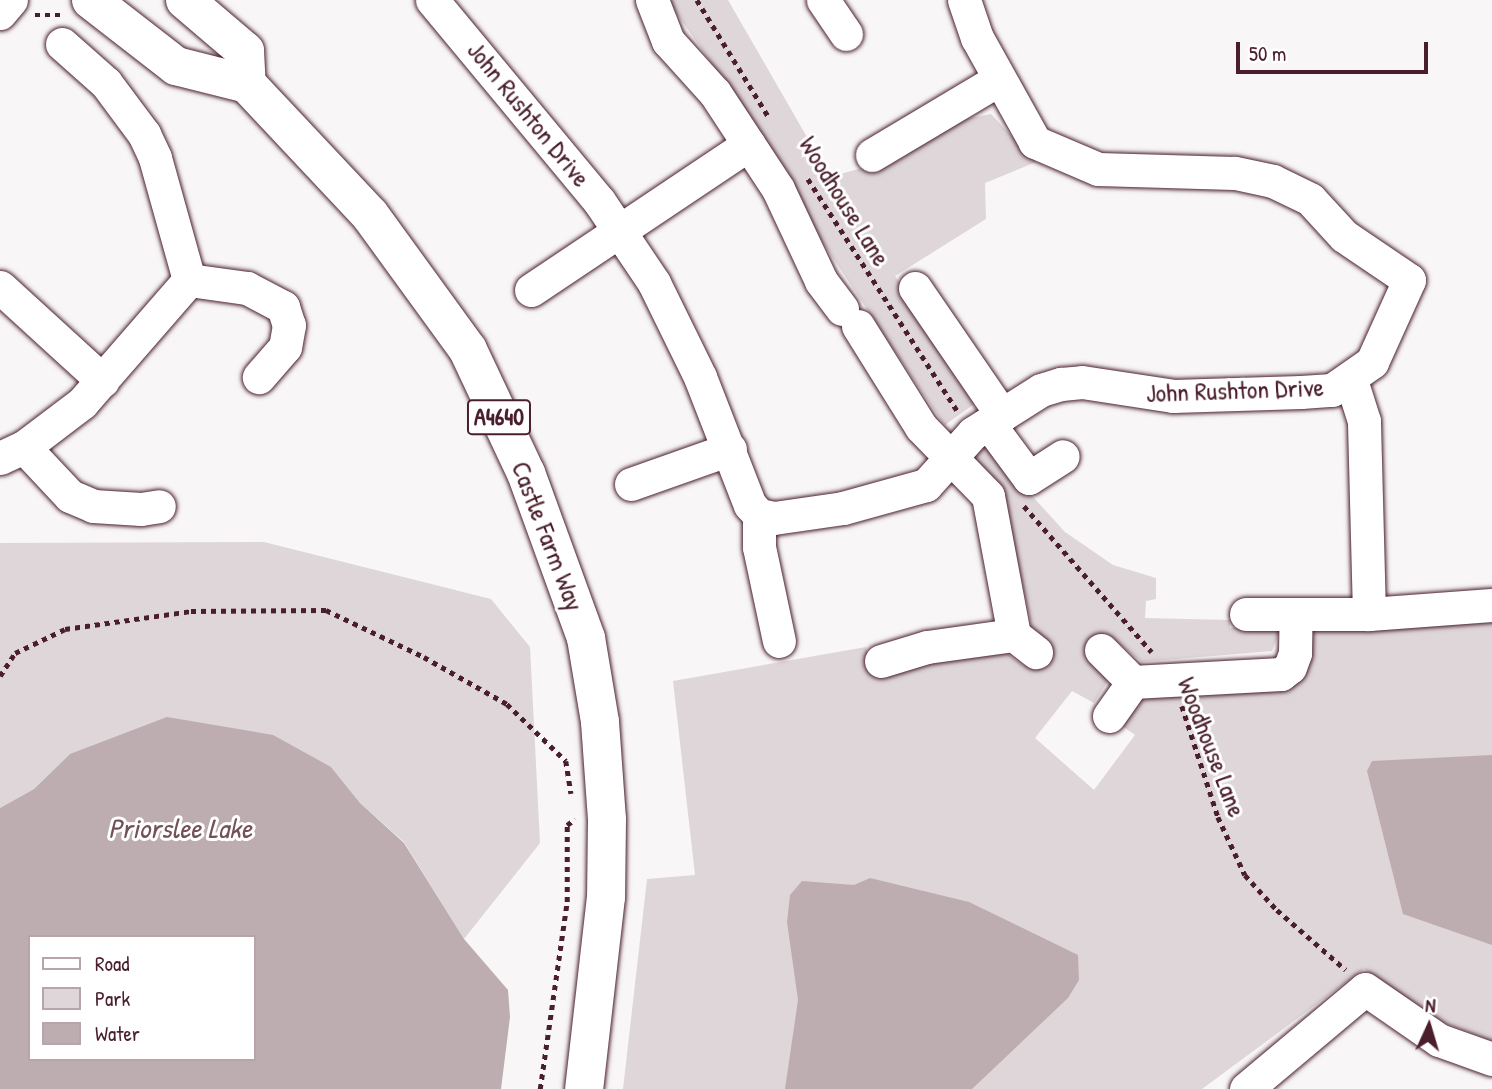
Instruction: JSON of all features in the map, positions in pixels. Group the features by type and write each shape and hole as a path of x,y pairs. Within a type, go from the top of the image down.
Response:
{"main road":[{"path":"91,0 176,66 239,81 245,51 185,0"},
{"name":"Castle Farm Way","path":"133,0 239,81 370,215 468,350 526,473 586,638 600,722 607,818 600,968 584,1089"}],"street":[{"path":"0,13 11,0"},
{"name":"John Rushton Drive","path":"432,0 530,115 654,282 730,449 750,505 759,514 774,518 898,495 938,477 985,420 1041,390 1082,382 1173,396 1332,390 1351,380 1372,362 1384,343 1409,280 1343,236 1310,199 1273,181 1234,173 1098,169 1064,157 1035,142 998,80"},
{"path":"652,0 668,41 715,93 761,135 791,181 821,281 850,318 921,427 988,496 1025,644 927,647 881,661"},
{"path":"823,0 846,34"},
{"path":"872,155 998,80 964,0"},
{"path":"62,44 106,83 144,134 155,158 189,280"},
{"path":"531,290 620,233 761,135"},
{"path":"189,280 224,282 260,293 283,307 289,325 285,347 259,377"},
{"path":"159,506 106,508 69,496 12,453 82,403 189,280"},
{"path":"0,287 103,381"},
{"path":"915,288 985,420 1029,478 1063,456"},
{"name":"John Rushton Drive","path":"1351,380 1364,421 1369,614"},
{"path":"631,484 730,449"},
{"name":"John Rushton Drive","path":"759,514 759,547 779,641"},
{"path":"1246,614 1369,614 1492,605"},
{"path":"1101,650 1133,682 1281,674 1290,667 1295,653 1296,614"},
{"path":"1109,716 1133,682"},
{"path":"1246,1089 1365,989 1439,1040 1492,1059"}],"path":[{"name":"Woodhouse Lane","path":"698,0 761,135"},
{"name":"Woodhouse Lane","path":"791,181 985,420"},
{"name":"Woodhouse Lane","path":"1021,503 1143,638 1181,704 1218,817 1245,875 1277,910 1365,989"},
{"path":"0,676 15,653 65,629 191,611 326,610 424,657 507,704 566,761"},
{"path":"540,1089 567,902 567,825 575,819"}],"green space":[{"path":"667,0 728,0 830,177 904,156 949,122 991,114 1036,162 985,183 986,219 895,276 977,402 945,425 811,225 767,142"},
{"path":"990,442 993,453 1065,532 1113,565 1156,578 1156,599 1146,601 1145,618 1230,620 1230,628 1281,627 1272,651 1142,662 1107,634 1084,650 1108,681 1094,703 1072,691 1035,738 1094,790 1135,735 1121,725 1139,698 1286,691 1305,676 1315,627 1492,617 1492,1041 1419,1013 1364,969 1202,1089 623,1089 647,879 695,875 673,681 866,647 873,676 999,648 1024,666 1051,646 1032,627 1010,528 969,455"},
{"path":"264,542 491,599 530,647 540,843 464,939 404,842 360,803 331,767 70,754 34,789 0,808 0,543"}],"water":[{"name":"Priorslee Lake","path":"167,717 273,735 331,767 360,803 404,843 464,939 508,990 510,1017 501,1089 0,1089 0,808 34,789 70,754"},
{"path":"1492,755 1492,945 1403,914 1367,771 1372,761"},
{"path":"870,878 969,902 1078,955 1079,980 1068,998 972,1089 785,1089 798,1000 787,922 790,895 802,881 854,885"}]}
